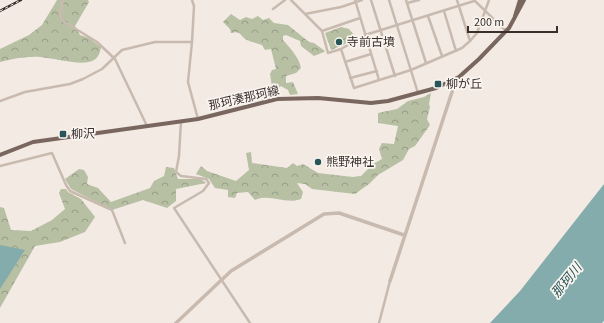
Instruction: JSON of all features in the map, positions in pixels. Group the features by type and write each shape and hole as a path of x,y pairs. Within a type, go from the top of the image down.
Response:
{"main road":[{"name":"那珂湊那珂線","path":"514,18 520,0"},
{"name":"那珂湊那珂線","path":"0,155 21,145 38,140 198,119 277,99 318,98 364,104 388,101 418,93 451,82 472,67 506,31 524,0"}],"street":[{"path":"62,0 60,14 63,21 97,42 115,59 147,126"},
{"path":"192,0 194,6 188,82 198,119"},
{"path":"273,9 285,0"},
{"path":"291,0 322,31 328,53 341,49 365,35 444,11 474,0 506,31"},
{"path":"305,14 362,0"},
{"path":"371,0 395,76"},
{"path":"389,0 418,93"},
{"path":"419,0 407,2 426,64"},
{"path":"457,0 470,41"},
{"path":"341,49 354,88 395,76 456,50 470,41 477,33 486,12 489,0"},
{"path":"355,1 379,80"},
{"path":"444,11 456,50"},
{"path":"428,16 442,56"},
{"path":"322,31 360,18"},
{"path":"0,101 25,92 70,84 96,74 115,59 122,50 155,42 192,42"},
{"path":"346,62 372,54"},
{"path":"350,78 377,71"},
{"path":"379,323 404,235 453,89 451,82"},
{"path":"181,121 180,156 176,172 181,176 206,179 209,183 203,191 174,208 250,323"},
{"path":"0,166 52,153 66,185 70,190 112,210 125,243"},
{"path":"176,323 222,279 257,254 320,216 329,213 339,213 404,235"}],"green space":[{"path":"57,0 88,0 89,2 75,26 80,35 89,38 101,47 97,57 92,61 81,63 35,57 0,62 0,49 29,35 42,25"},
{"path":"231,14 240,20 246,17 252,19 258,16 263,20 269,18 274,23 288,25 309,42 314,43 325,51 314,56 301,46 300,41 286,35 283,36 283,40 296,56 300,64 301,68 296,73 286,76 286,83 293,82 298,94 290,95 288,90 281,86 273,93 270,74 272,70 276,69 271,49 265,50 262,45 247,40 237,32 231,33 230,29 223,22"},
{"path":"341,27 349,29 355,36 352,41 331,50 325,33"},
{"path":"431,93 427,119 430,125 415,146 409,149 403,160 378,175 369,184 355,194 312,189 305,184 297,183 303,192 301,199 289,201 260,198 255,200 248,192 237,193 235,198 228,197 228,190 215,188 209,179 196,174 201,166 207,171 236,181 249,170 246,153 251,152 252,163 287,168 293,163 297,166 303,164 318,173 353,177 361,176 373,164 382,159 379,149 382,143 394,144 398,126 378,123 378,113 397,109 408,101 424,97"},
{"path":"166,167 174,168 178,179 201,179 206,183 176,189 176,201 167,208 143,200 112,210 71,189 65,179 79,169 84,170 88,177 87,184 98,188 111,202 150,188 154,181 164,176"},
{"path":"61,189 66,189 68,192 81,199 95,217 85,232 60,242 35,246 0,308 0,207 4,208 11,230 31,231 52,220 65,209 59,193"}],"water":[{"name":"那珂川","path":"604,184 604,321 602,323 490,323 520,291"},
{"path":"0,245 25,250 0,289"}],"railway":[{"path":"0,11 21,0"}],"place":[{"name":"寺前古墳","path":"339,42"},
{"name":"柳が丘","path":"438,84"},
{"name":"柳沢","path":"63,134"},
{"name":"熊野神社","path":"318,162"}]}
